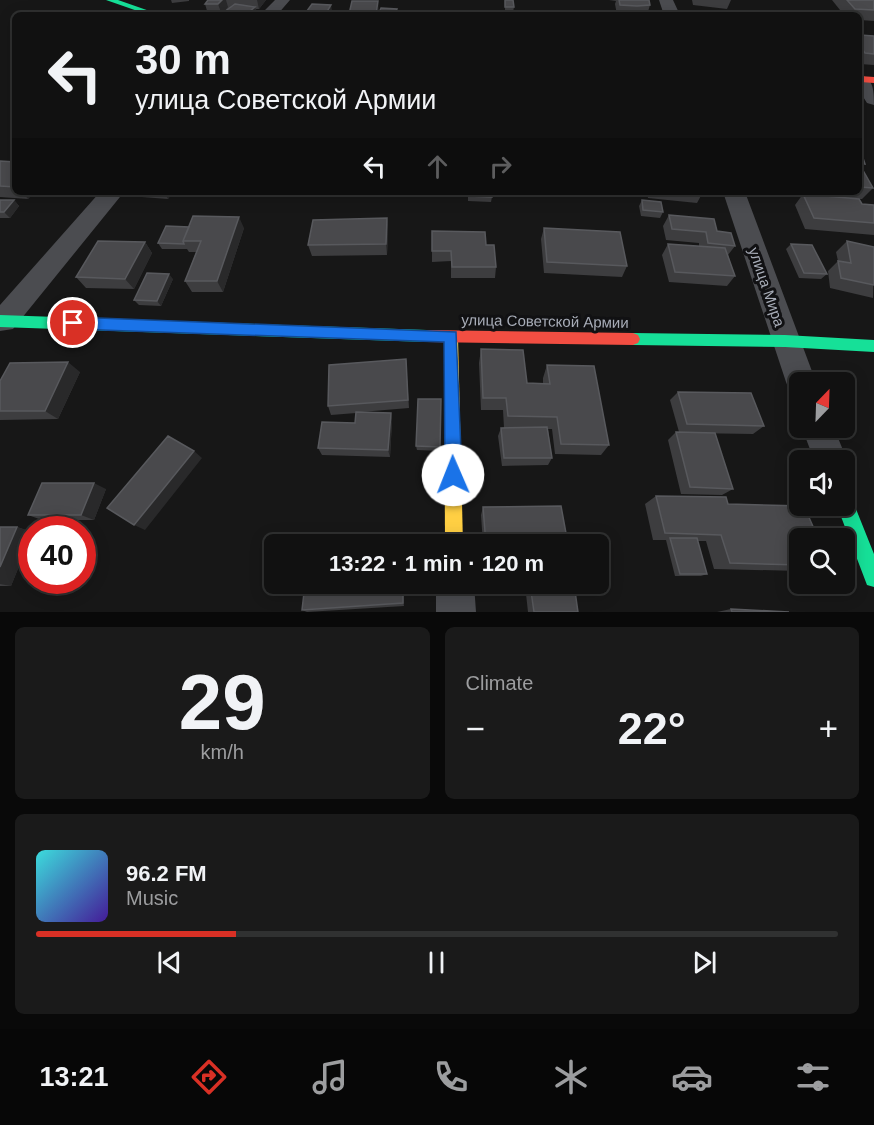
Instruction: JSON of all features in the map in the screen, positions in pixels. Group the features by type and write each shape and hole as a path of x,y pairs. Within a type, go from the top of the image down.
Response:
{"street":[{"path":"110,0 148,12"},
{"path":"271,12 283,0"},
{"path":"862,83 874,99"},
{"path":"1,322 110,195"},
{"name":"улица Мира","path":"736,195 797,372"},
{"name":"улица Советской Армии","path":"1,322 451,337 785,341 874,346"},
{"path":"451,337 454,534"},
{"path":"850,516 874,578"},
{"path":"455,594 456,612"}],"building":[{"path":"208,0 222,0 218,4 205,4"},
{"path":"505,0 513,0 514,7 505,7"},
{"path":"619,0 649,0 650,5 620,5"},
{"path":"847,0 874,0 874,10 855,9"},
{"path":"352,1 378,1 376,12 349,12"},
{"path":"235,4 255,7 249,12 224,12"},
{"path":"312,4 331,5 327,12 306,12"},
{"path":"381,8 397,9 396,12 379,12"},
{"path":"862,35 874,36 874,54 865,53 862,49"},
{"path":"0,161 12,162 12,187 0,186"},
{"path":"862,169 873,188 862,187"},
{"path":"492,195 492,197 468,196"},
{"path":"803,195 859,199 862,204 874,205 874,223 814,218"},
{"path":"0,200 14,200 4,212 0,212"},
{"path":"642,200 661,202 663,212 643,210"},
{"path":"669,215 714,219 717,231 731,233 735,246 708,243 706,232 672,229"},
{"path":"193,216 239,217 217,281 185,281 201,241 183,241"},
{"path":"387,218 386,244 308,245 313,220"},
{"path":"166,226 189,227 183,241 184,244 158,243"},
{"path":"544,228 620,232 627,266 547,262"},
{"path":"432,231 485,232 486,245 494,245 496,267 452,267 451,251 432,251"},
{"path":"98,241 145,242 125,279 76,277"},
{"path":"847,241 874,247 874,285 841,278 838,261 851,263"},
{"path":"668,244 725,248 735,276 675,272"},
{"path":"791,244 812,245 827,274 804,273"},
{"path":"147,273 169,274 157,301 134,300"},
{"path":"481,349 523,350 527,383 550,384 547,365 594,366 609,445 561,444 557,417 508,416 506,398 483,398"},
{"path":"406,359 408,400 328,406 329,365"},
{"path":"68,362 45,411 0,411 0,381 10,363"},
{"path":"678,392 751,393 764,426 687,424"},
{"path":"418,399 441,399 440,447 416,446"},
{"path":"356,412 391,413 388,450 318,448 322,422 355,423"},
{"path":"547,427 552,458 504,458 501,428"},
{"path":"676,432 715,433 733,489 690,487"},
{"path":"168,436 194,451 134,525 107,508"},
{"path":"42,483 94,483 81,515 28,515"},
{"path":"656,496 726,497 728,504 789,506 789,516 808,516 814,528 789,528 789,565 730,563 721,535 665,533"},
{"path":"561,506 566,534 485,534 483,507"},
{"path":"0,527 17,527 0,567"},
{"path":"670,538 697,538 707,574 680,574"},
{"path":"304,594 403,594 403,603 302,610"},
{"path":"531,594 575,594 578,612 534,612"},
{"path":"731,609 789,612 732,612"}],"traffic: fast":[{"path":"110,0 148,12"},
{"path":"0,321 427,336"},
{"path":"633,339 785,341 874,346"},
{"path":"850,516 874,578"}],"traffic: slow":[{"path":"451,337 454,534"}],"traffic: jam":[{"path":"862,79 874,80"},
{"path":"427,336 633,339"}],"route":[{"path":"73,323 451,337 453,475"}]}
